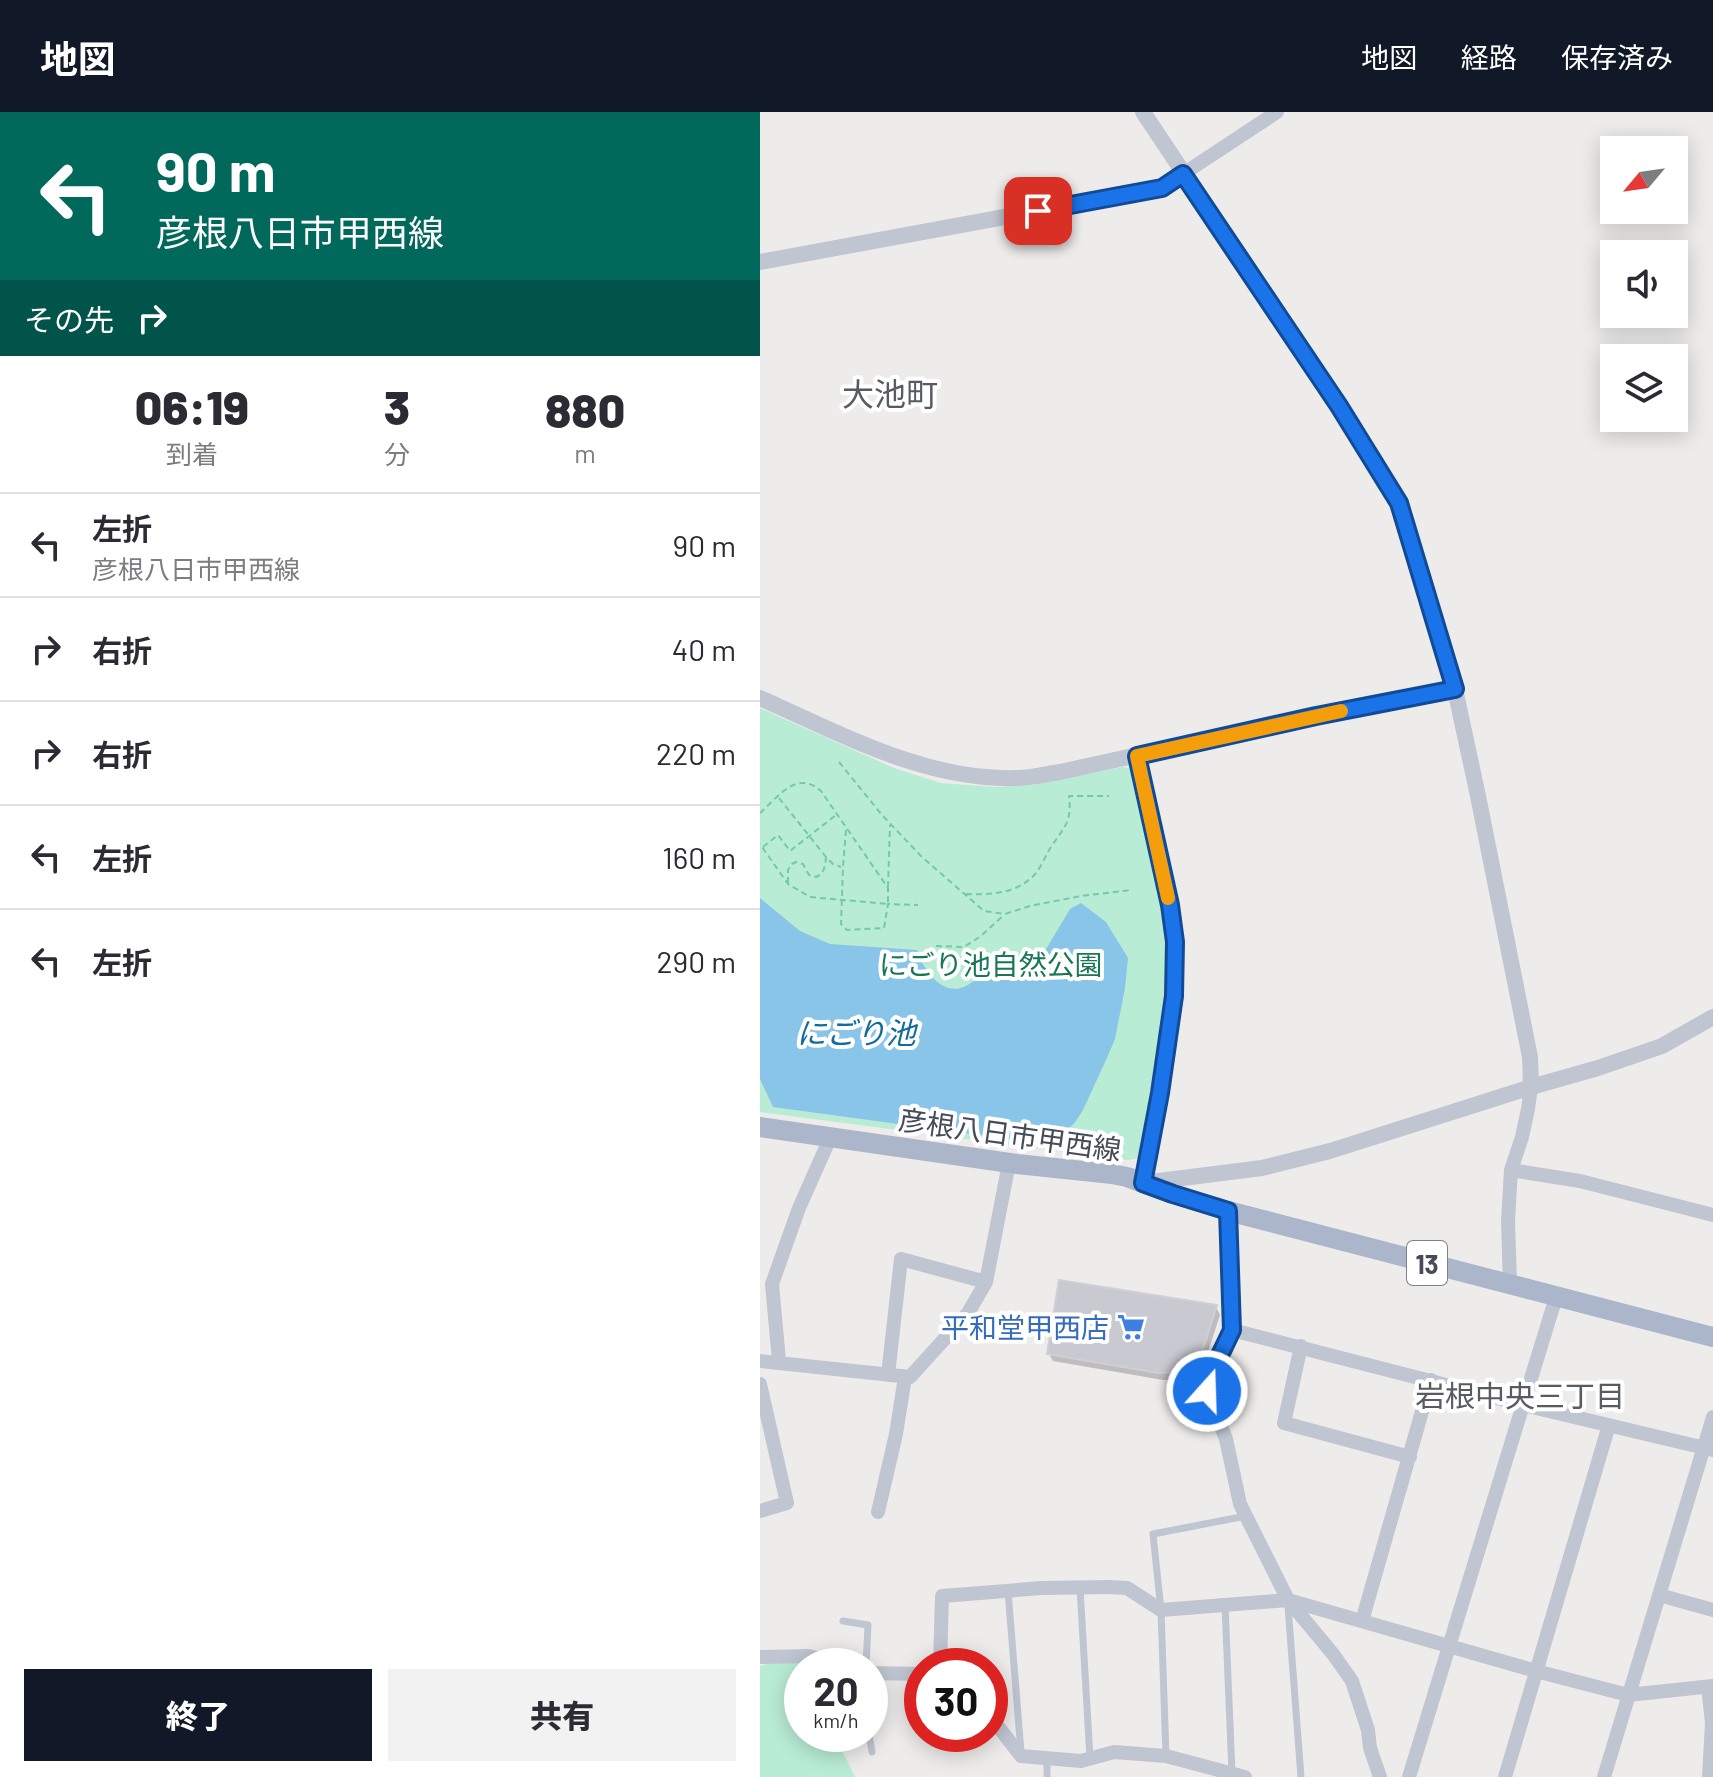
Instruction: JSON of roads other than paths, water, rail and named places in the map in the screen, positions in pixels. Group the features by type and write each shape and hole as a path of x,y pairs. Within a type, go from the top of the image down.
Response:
{"main road":[{"name":"彦根八日市甲西線","path":"760,1127 1009,1163 1112,1174 1228,1211 1713,1337"}],"street":[{"path":"1143,112 1339,406 1399,503 1455,689 1530,1057 1531,1087 1525,1123 1511,1170 1508,1221 1510,1284"},
{"path":"760,262 1162,188 1277,112"},
{"path":"760,698 918,765 960,775 1018,778 1060,772 1455,689"},
{"path":"1137,756 1170,905 1175,942 1174,996 1143,1183 1237,1172 1316,1155 1598,1068 1662,1046 1713,1019"},
{"path":"779,1361 766,1284 831,1136"},
{"path":"760,1361 910,1377 968,1313 986,1282 1009,1163"},
{"path":"1511,1170 1580,1181 1713,1215"},
{"path":"1228,1211 1232,1330 1210,1376 1207,1391 1226,1439 1240,1504 1288,1600 1352,1681 1380,1777"},
{"path":"888,1375 901,1259 986,1282"},
{"path":"1409,1777 1556,1297"},
{"path":"1232,1330 1709,1449"},
{"path":"1301,1346 1284,1423 1410,1457"},
{"path":"878,1512 905,1377"},
{"path":"1362,1621 1431,1380"},
{"path":"760,1384 787,1503 760,1511"},
{"path":"1604,1777 1659,1595 1709,1449 1713,1417"},
{"path":"1505,1777 1609,1425"},
{"path":"941,1648 942,1596 1127,1588 1161,1610 1288,1600 1628,1695 1711,1686 1709,1777"},
{"path":"1659,1595 1713,1610"},
{"path":"760,1657 784,1657"},
{"path":"1008,1739 1021,1756 1081,1761 1114,1752 1166,1756 1238,1775"}],"lane":[{"path":"1166,1756 1161,1610 1153,1534 1246,1516"},
{"path":"1080,1588 1090,1758"},
{"path":"1008,1591 1021,1756"},
{"path":"1288,1600 1301,1777"},
{"path":"1225,1605 1238,1775"},
{"path":"843,1621 868,1625 867,1648"},
{"path":"1047,1758 1047,1777"}],"water":[{"name":"にごり池","path":"760,898 800,931 830,944 917,950 935,980 957,989 970,984 1001,961 1045,951 1070,909 1081,903 1106,922 1128,958 1115,1039 1076,1121 1054,1145 773,1107 760,1079"}],"place":[{"name":"平和堂甲西店","path":"1131,1327"}],"district":[{"name":"大池町","path":"890,393"},
{"name":"岩根中央三丁目","path":"1520,1395"}],"park label":[{"name":"にごり池自然公園","path":"991,964"}]}
